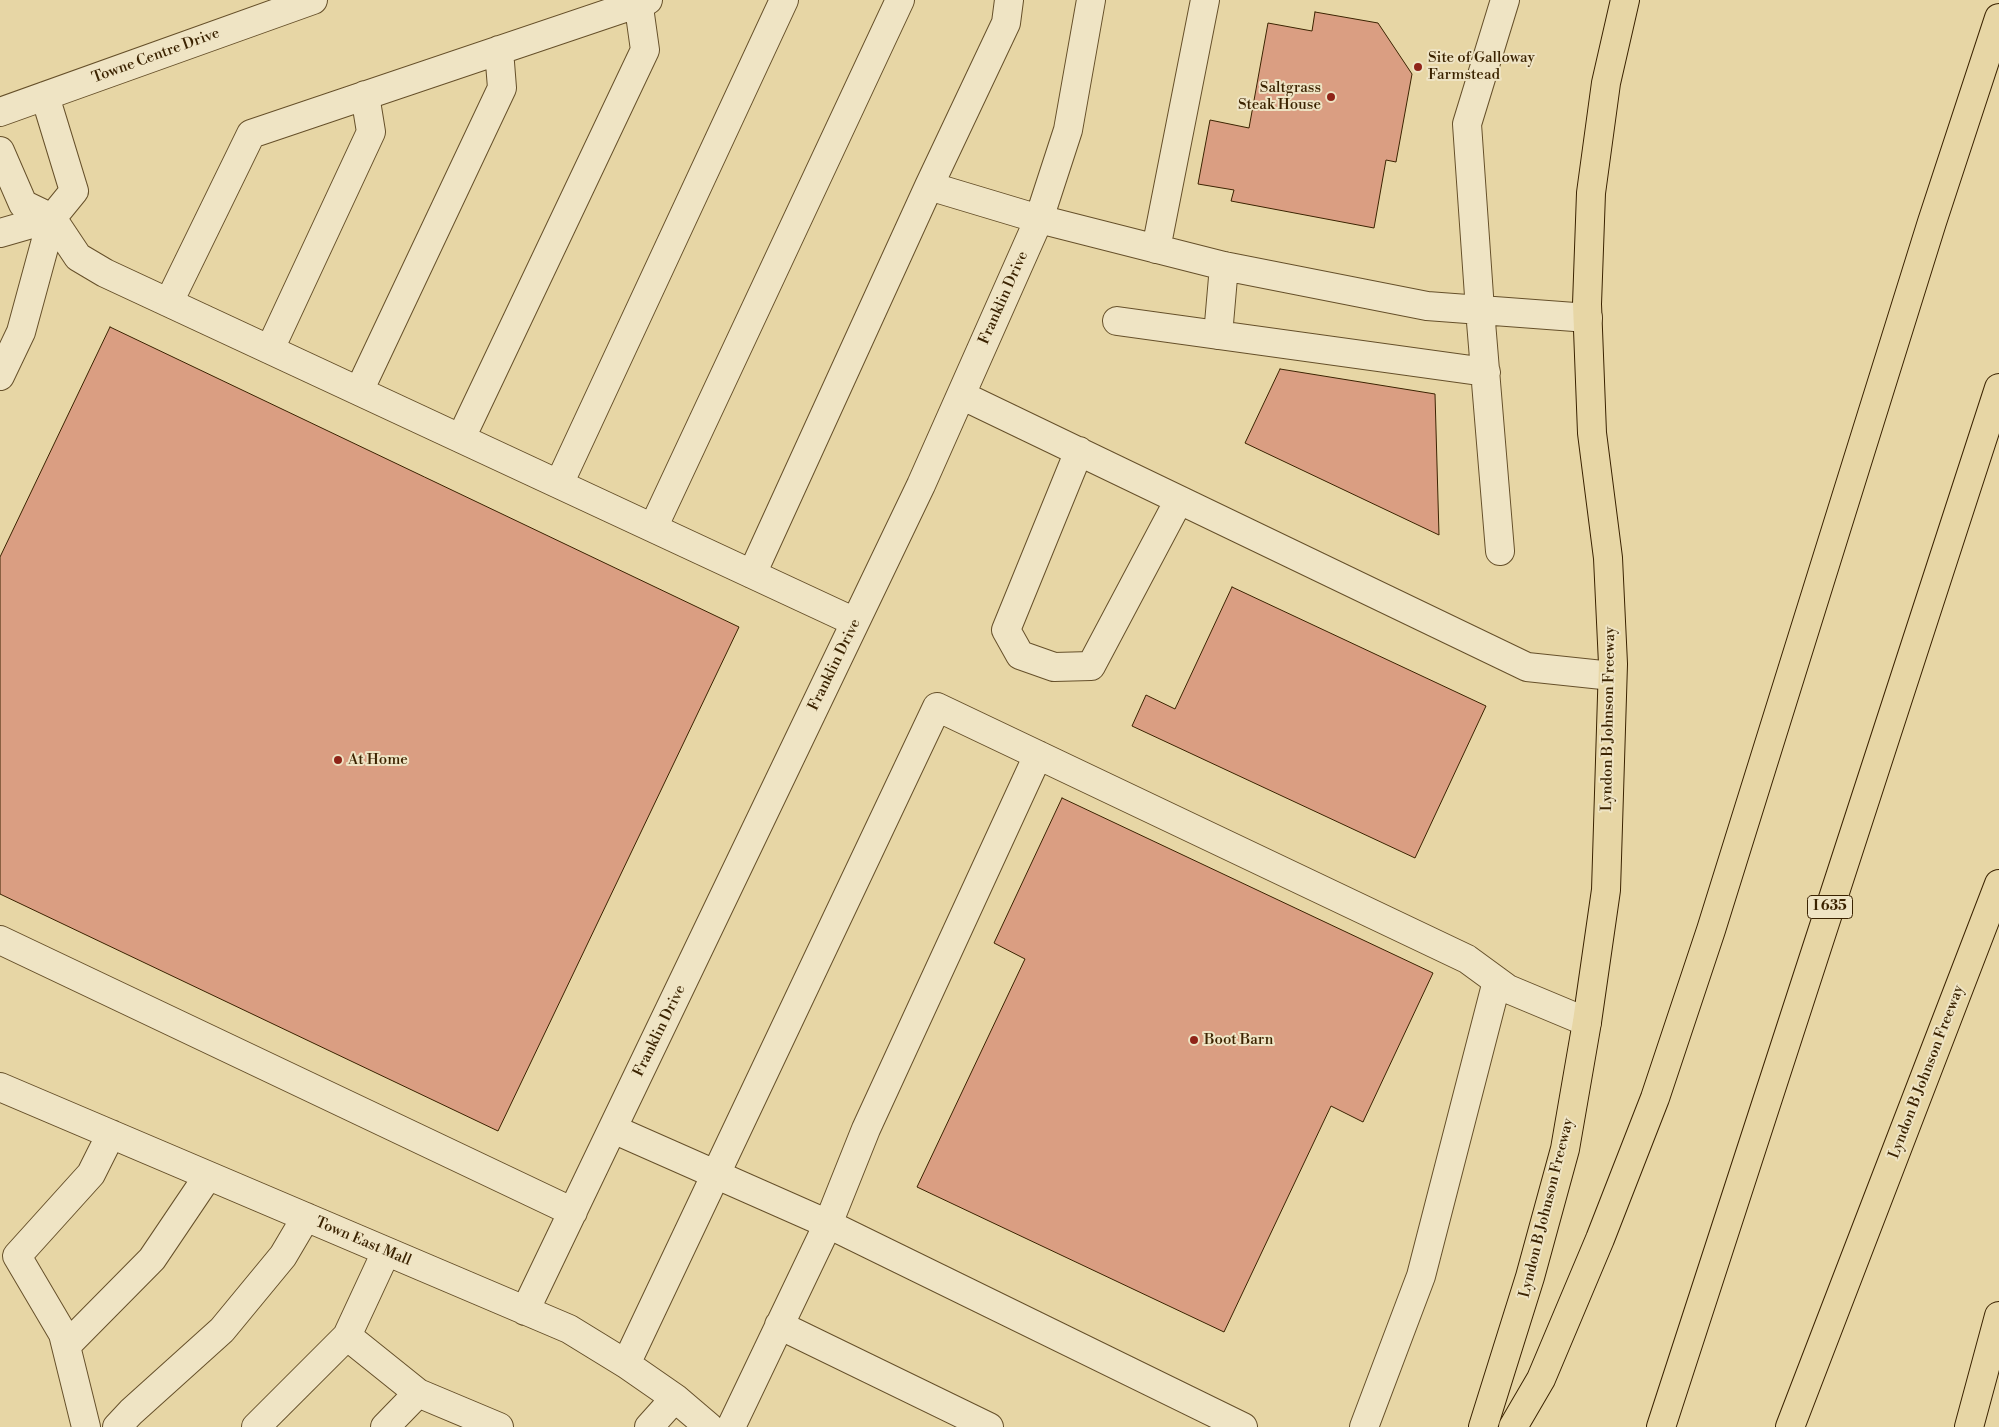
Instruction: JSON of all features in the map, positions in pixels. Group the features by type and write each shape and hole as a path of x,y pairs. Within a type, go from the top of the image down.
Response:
{"main road":[{"name":"Lyndon B Johnson Freeway","path":"1483,1427 1530,1277 1565,1149 1587,1022 1606,890 1612,676 1608,558 1592,433 1588,318 1591,193 1606,83 1625,0"},
{"path":"1514,1427 1541,1379 1600,1239 1655,1098 1711,930 1930,231 1999,18"},
{"name":"I 635","path":"1661,1427 1999,388"},
{"name":"Lyndon B Johnson Freeway","path":"1790,1427 1999,884"},
{"path":"1969,1427 1997,1329"}],"street":[{"name":"Towne Centre Drive","path":"0,112 313,0"},
{"path":"559,484 784,0"},
{"path":"652,528 900,0"},
{"path":"752,574 929,186 1006,23 1009,0"},
{"name":"Franklin Drive","path":"525,1312 921,485 1039,219 1068,130 1091,0"},
{"path":"1156,249 1205,0"},
{"path":"1500,551 1467,124 1505,0"},
{"path":"169,302 251,134 642,1 645,50 460,438"},
{"path":"359,391 502,88 499,50"},
{"path":"270,349 371,132 365,95"},
{"path":"0,376 21,332 52,218 74,191 45,96"},
{"path":"0,151 23,204 52,218 78,257 105,272 855,622"},
{"path":"929,186 1039,219 1224,266 1426,306 1588,318"},
{"path":"0,234 52,218"},
{"path":"1218,335 1224,266"},
{"path":"1117,321 1486,372"},
{"path":"961,395 1528,667 1612,676"},
{"path":"1079,452 1006,630 1020,655 1054,667 1091,666 1180,500"},
{"path":"626,1364 937,708 1467,959 1508,989 1587,1022"},
{"path":"731,1427 828,1224 866,1129 1038,755"},
{"path":"0,940 573,1212"},
{"path":"1364,1427 1420,1276 1497,981"},
{"name":"Town East Mall","path":"0,1086 525,1312 569,1329 626,1364 675,1398 709,1427"},
{"path":"613,1129 828,1224 1243,1427"},
{"path":"86,1427 63,1334 17,1256 91,1174 111,1134"},
{"path":"66,1346 152,1259 208,1176"},
{"path":"117,1427 222,1330 283,1256 306,1217"},
{"path":"256,1427 347,1336 386,1252"},
{"path":"780,1325 989,1427"},
{"path":"347,1336 418,1393 499,1427"},
{"path":"385,1427 418,1393"},
{"path":"649,1427 675,1398"}],"building":[{"name":"Saltgrass Steak House","path":"1315,12 1378,23 1412,74 1396,162 1386,160 1374,228 1231,201 1234,190 1198,184 1210,120 1249,128 1268,23 1312,31"},
{"name":"At Home","path":"110,327 739,627 498,1131 0,894 0,557"},
{"path":"1280,369 1435,394 1439,535 1245,443"},
{"path":"1232,587 1486,706 1415,858 1132,726 1146,695 1175,709"},
{"name":"Boot Barn","path":"1062,798 1433,973 1363,1122 1331,1106 1224,1332 917,1187 1025,959 994,943"}],"place":[{"name":"Site of Galloway Farmstead","path":"1418,67"},
{"name":"Saltgrass Steak House","path":"1331,97"},
{"name":"At Home","path":"338,760"},
{"name":"Boot Barn","path":"1194,1040"}]}
